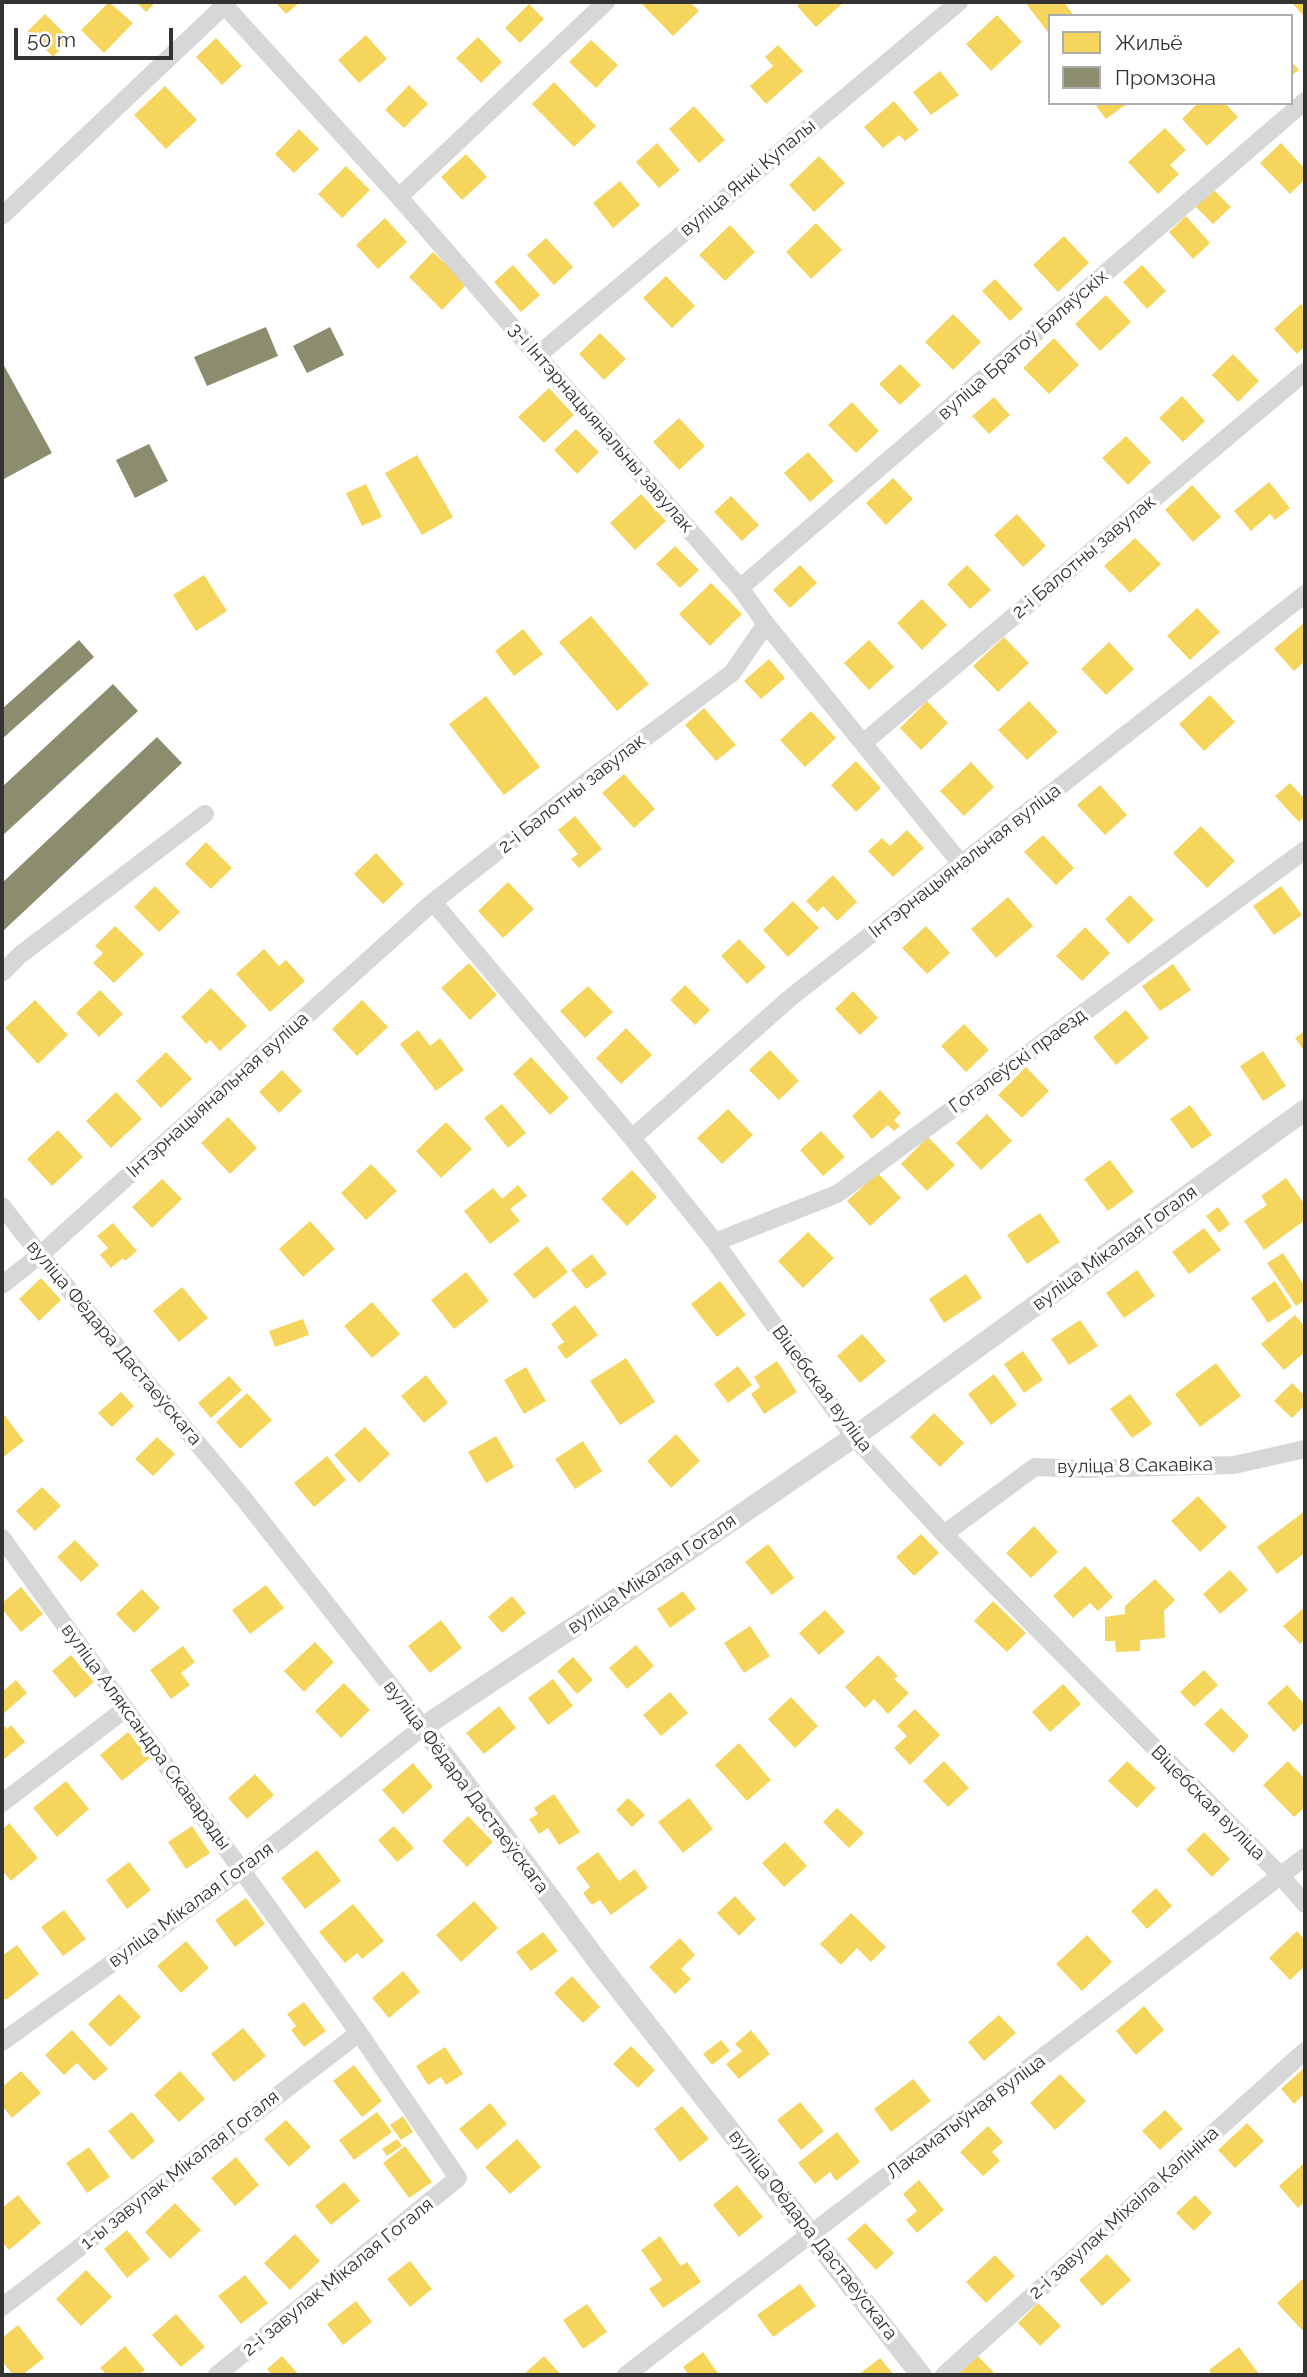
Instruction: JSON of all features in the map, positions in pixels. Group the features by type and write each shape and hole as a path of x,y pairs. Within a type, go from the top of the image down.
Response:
{"street":[{"path":"399,197 606,2"},
{"name":"вуліца Янкі Купалы","path":"538,355 959,2"},
{"path":"5,206 226,3"},
{"name":"3-і Інтэрнацыянальны завулак","path":"226,3 740,588 766,624 962,864"},
{"name":"вуліца Братоў Бяляўскіх","path":"740,588 1305,101"},
{"name":"2-і Балотны завулак","path":"863,743 1305,372"},
{"name":"Інтэрнацыянальная вуліца","path":"632,1138 790,998 1305,594"},
{"name":"2-і Балотны завулак","path":"433,902 595,775 732,673 766,624"},
{"path":"2,973 20,955 205,814"},
{"name":"Гогалеўскі праезд","path":"715,1242 838,1194 1305,850"},
{"name":"Інтэрнацыянальная вуліца","path":"2,1285 40,1255 433,902"},
{"name":"Віцебская вуліца","path":"433,902 632,1138 715,1242 854,1437 944,1535 1305,1904"},
{"name":"вуліца Мікалая Гогаля","path":"2,2042 242,1870 423,1727 854,1437 1305,1110"},
{"name":"вуліца Фёдара Дастаеўскага","path":"2,1206 244,1499 423,1727 602,1967 921,2375"},
{"name":"вуліца 8 Сакавіка","path":"944,1535 1035,1467 1084,1469 1234,1465 1305,1450"},
{"name":"вуліца Аляксандра Скаварады","path":"3,1543 359,2033 458,2178"},
{"path":"2,1803 124,1710"},
{"name":"Лакаматыўная вуліца","path":"626,2375 813,2235 1305,1857"},
{"name":"1-ы завулак Мікалая Гогаля","path":"2,2307 359,2033"},
{"name":"2-і завулак Міхаіла Калініна","path":"944,2375 1305,2051"},
{"name":"2-і завулак Мікалая Гогаля","path":"217,2375 458,2178"}],"building: Жильё":[{"path":"109,2 133,23 104,53 81,30"},
{"path":"136,2 156,2 146,12"},
{"path":"275,2 300,2 286,14"},
{"path":"640,2 690,2 699,11 673,36"},
{"path":"801,2 844,2 816,27 797,6"},
{"path":"1025,2 1064,2 1073,14 1048,14 1048,32"},
{"path":"1291,2 1305,2 1305,17"},
{"path":"529,4 544,19 520,43 505,28"},
{"path":"45,14 70,39 53,57 28,31"},
{"path":"997,15 1022,42 991,71 966,44"},
{"path":"366,35 387,59 359,83 338,60"},
{"path":"478,37 502,62 481,83 456,58"},
{"path":"216,38 242,66 222,85 196,57"},
{"path":"591,40 618,65 596,88 569,62"},
{"path":"778,45 803,71 766,104 750,86 773,66 765,57"},
{"path":"1293,63 1299,70 1293,74"},
{"path":"940,71 959,95 931,115 913,92"},
{"path":"554,82 596,126 574,147 532,104"},
{"path":"409,85 428,104 404,128 385,110"},
{"path":"165,86 197,120 166,149 134,115"},
{"path":"894,101 919,130 905,141 899,135 883,148 864,127"},
{"path":"1097,105 1125,105 1106,119"},
{"path":"1196,105 1227,105 1238,117 1207,146 1182,119"},
{"path":"694,106 725,140 699,163 669,129"},
{"path":"1165,128 1186,150 1170,165 1179,174 1158,194 1128,162"},
{"path":"299,129 319,149 294,173 275,154"},
{"path":"657,143 680,170 659,188 636,162"},
{"path":"1281,143 1305,169 1305,179 1290,194 1260,163"},
{"path":"466,154 487,177 462,200 441,177"},
{"path":"819,156 845,183 814,212 789,185"},
{"path":"346,166 370,190 342,218 318,194"},
{"path":"620,181 640,205 613,228 593,203"},
{"path":"1213,189 1231,207 1213,224 1195,206"},
{"path":"1186,216 1210,243 1193,259 1169,232"},
{"path":"385,218 407,242 378,269 356,245"},
{"path":"816,223 842,250 811,279 786,252"},
{"path":"730,225 755,252 725,281 699,255"},
{"path":"1064,236 1089,263 1058,292 1033,265"},
{"path":"546,238 573,267 554,285 527,255"},
{"path":"433,252 467,284 442,310 409,277"},
{"path":"513,265 540,295 521,312 494,282"},
{"path":"1142,265 1166,291 1147,309 1123,282"},
{"path":"666,276 695,306 672,328 643,298"},
{"path":"995,279 1023,309 1010,321 982,291"},
{"path":"1106,295 1131,322 1100,351 1075,324"},
{"path":"1301,304 1305,309 1305,346 1297,354 1274,329"},
{"path":"953,314 981,342 953,370 925,342"},
{"path":"600,333 626,359 604,380 579,354"},
{"path":"1054,338 1079,365 1049,394 1023,368"},
{"path":"1233,354 1259,381 1238,402 1212,375"},
{"path":"900,364 921,385 900,405 879,384"},
{"path":"549,388 574,415 544,443 518,417"},
{"path":"1182,396 1205,421 1183,442 1159,418"},
{"path":"994,397 1010,415 989,434 972,416"},
{"path":"852,402 879,431 856,453 828,425"},
{"path":"679,418 705,446 679,470 653,442"},
{"path":"576,429 599,452 577,474 554,450"},
{"path":"1126,436 1151,462 1128,485 1102,458"},
{"path":"808,452 834,481 810,502 784,473"},
{"path":"417,455 453,517 422,535 385,473"},
{"path":"893,478 913,499 886,525 866,503"},
{"path":"1269,482 1290,508 1275,520 1270,514 1251,531 1234,511"},
{"path":"366,484 382,517 362,526 346,493"},
{"path":"1192,485 1221,517 1193,542 1165,510"},
{"path":"641,494 666,521 635,550 610,523"},
{"path":"731,496 759,525 742,541 714,512"},
{"path":"1017,514 1046,546 1023,567 994,535"},
{"path":"1135,538 1161,564 1130,593 1104,566"},
{"path":"675,546 699,570 680,588 656,564"},
{"path":"800,565 817,583 790,608 773,590"},
{"path":"967,565 991,590 970,609 947,584"},
{"path":"204,575 227,611 196,631 173,595"},
{"path":"711,583 742,614 710,646 679,614"},
{"path":"922,599 947,625 922,650 897,623"},
{"path":"1197,608 1220,632 1190,660 1167,636"},
{"path":"591,616 649,684 617,711 559,642"},
{"path":"1305,622 1305,661 1294,671 1274,649"},
{"path":"523,629 543,654 514,676 495,651"},
{"path":"1004,637 1029,663 998,692 973,666"},
{"path":"869,640 894,667 869,690 844,663"},
{"path":"1109,642 1134,669 1106,695 1081,669"},
{"path":"769,659 785,678 761,699 744,681"},
{"path":"1210,695 1235,722 1204,751 1179,724"},
{"path":"486,696 540,767 504,795 449,724"},
{"path":"927,701 948,723 921,750 900,728"},
{"path":"1029,701 1058,732 1027,760 998,730"},
{"path":"704,708 736,745 716,761 685,725"},
{"path":"811,711 836,738 805,767 780,740"},
{"path":"856,761 881,788 856,812 831,785"},
{"path":"971,762 994,787 964,816 940,791"},
{"path":"624,774 655,809 634,828 602,793"},
{"path":"1290,783 1305,799 1305,816 1299,822 1275,796"},
{"path":"1100,785 1127,815 1105,835 1077,805"},
{"path":"575,816 602,849 579,868 571,859 578,854 558,830"},
{"path":"1201,826 1235,861 1207,888 1173,853"},
{"path":"907,830 924,848 893,877 868,851 882,838 890,846"},
{"path":"1043,835 1074,868 1056,885 1024,852"},
{"path":"206,842 232,868 211,889 185,864"},
{"path":"376,853 404,884 383,904 354,874"},
{"path":"833,875 857,902 837,921 823,906 817,912 806,901"},
{"path":"508,882 534,909 503,938 478,911"},
{"path":"155,886 180,912 159,932 134,907"},
{"path":"1281,886 1302,915 1274,935 1253,906"},
{"path":"1130,895 1154,920 1128,944 1105,919"},
{"path":"1008,897 1033,926 996,958 971,929"},
{"path":"793,901 819,928 788,957 763,930"},
{"path":"115,926 144,954 114,983 93,963 103,953 95,946"},
{"path":"926,926 950,953 927,974 902,948"},
{"path":"1085,927 1110,953 1082,981 1056,956"},
{"path":"739,939 766,967 747,984 721,956"},
{"path":"264,949 279,966 286,960 305,981 270,1012 236,974"},
{"path":"469,963 497,995 470,1020 441,988"},
{"path":"1173,964 1191,990 1160,1011 1142,986"},
{"path":"685,985 710,1010 695,1025 670,1000"},
{"path":"588,986 613,1012 585,1038 560,1011"},
{"path":"211,988 247,1026 220,1051 210,1040 206,1044 181,1017"},
{"path":"100,990 123,1014 99,1037 76,1013"},
{"path":"853,991 878,1018 860,1035 835,1009"},
{"path":"35,1000 68,1035 38,1064 5,1028"},
{"path":"362,1000 388,1027 357,1056 332,1029"},
{"path":"1126,1010 1149,1038 1116,1065 1093,1037"},
{"path":"964,1024 989,1050 966,1072 941,1046"},
{"path":"626,1028 652,1055 621,1084 596,1058"},
{"path":"418,1030 430,1046 440,1038 464,1070 436,1091 400,1044"},
{"path":"1305,1031 1305,1052 1295,1038"},
{"path":"770,1050 799,1081 779,1100 749,1070"},
{"path":"1263,1051 1286,1086 1263,1101 1240,1066"},
{"path":"166,1052 192,1079 161,1108 136,1081"},
{"path":"531,1057 569,1098 550,1115 513,1074"},
{"path":"1026,1067 1049,1091 1022,1118 998,1095"},
{"path":"282,1070 302,1091 279,1113 259,1092"},
{"path":"880,1090 901,1113 894,1120 900,1126 894,1131 888,1125 872,1139 852,1116"},
{"path":"116,1092 142,1119 111,1148 86,1121"},
{"path":"502,1104 526,1133 508,1148 484,1118"},
{"path":"1190,1105 1212,1135 1192,1149 1170,1119"},
{"path":"728,1109 753,1135 722,1164 697,1138"},
{"path":"987,1114 1012,1141 981,1170 956,1143"},
{"path":"228,1117 257,1148 230,1174 201,1143"},
{"path":"446,1122 472,1149 441,1178 416,1151"},
{"path":"58,1130 83,1157 52,1186 27,1159"},
{"path":"821,1131 845,1157 823,1176 800,1150"},
{"path":"928,1137 955,1165 927,1191 901,1164"},
{"path":"1110,1160 1134,1192 1108,1211 1084,1179"},
{"path":"371,1164 397,1191 366,1220 341,1193"},
{"path":"632,1170 657,1197 627,1226 601,1199"},
{"path":"878,1173 901,1198 870,1226 847,1201"},
{"path":"1286,1178 1305,1205 1305,1220 1264,1250 1244,1221 1267,1205 1261,1196"},
{"path":"162,1179 182,1199 152,1228 132,1207"},
{"path":"518,1185 527,1196 510,1209 520,1221 490,1244 464,1211 493,1188 502,1199"},
{"path":"1218,1207 1230,1224 1219,1233 1206,1216"},
{"path":"1040,1213 1060,1242 1027,1264 1007,1235"},
{"path":"310,1221 335,1249 303,1277 279,1249"},
{"path":"113,1223 137,1251 111,1268 100,1255 108,1248 97,1236"},
{"path":"1204,1228 1221,1250 1189,1274 1172,1252"},
{"path":"808,1232 834,1258 803,1288 778,1261"},
{"path":"547,1246 568,1272 534,1299 513,1274"},
{"path":"1283,1253 1305,1287 1305,1300 1296,1306 1267,1263"},
{"path":"592,1254 607,1274 586,1289 571,1270"},
{"path":"1137,1270 1155,1296 1124,1318 1106,1293"},
{"path":"466,1272 489,1301 454,1329 431,1300"},
{"path":"966,1274 982,1298 944,1323 929,1299"},
{"path":"41,1278 61,1300 39,1321 19,1299"},
{"path":"720,1281 746,1315 717,1337 691,1304"},
{"path":"1275,1281 1292,1307 1268,1323 1251,1298"},
{"path":"182,1287 208,1318 179,1342 153,1311"},
{"path":"372,1302 400,1334 372,1358 344,1326"},
{"path":"575,1305 598,1335 566,1359 557,1347 564,1342 551,1324"},
{"path":"1295,1315 1305,1327 1305,1352 1284,1370 1261,1344"},
{"path":"303,1319 309,1335 275,1347 269,1331"},
{"path":"1080,1320 1098,1346 1069,1365 1051,1339"},
{"path":"862,1334 886,1361 860,1383 837,1356"},
{"path":"1023,1351 1043,1380 1024,1393 1004,1364"},
{"path":"626,1358 655,1402 620,1425 590,1381"},
{"path":"777,1361 797,1392 764,1414 751,1394 760,1387 754,1377"},
{"path":"1216,1363 1241,1396 1200,1427 1175,1394"},
{"path":"738,1366 752,1385 728,1403 714,1384"},
{"path":"526,1367 546,1401 524,1414 504,1380"},
{"path":"994,1374 1017,1405 991,1425 968,1394"},
{"path":"426,1375 448,1403 424,1423 401,1396"},
{"path":"229,1376 242,1390 211,1418 198,1403"},
{"path":"1292,1383 1305,1396 1305,1405 1292,1418 1274,1401"},
{"path":"121,1392 134,1406 112,1427 98,1413"},
{"path":"247,1393 272,1420 240,1449 216,1422"},
{"path":"1130,1394 1152,1424 1132,1438 1110,1409"},
{"path":"2,1412 24,1441 2,1458"},
{"path":"934,1413 964,1443 940,1467 910,1437"},
{"path":"365,1427 390,1454 359,1483 334,1455"},
{"path":"676,1434 700,1461 671,1488 647,1461"},
{"path":"496,1436 514,1467 486,1483 468,1452"},
{"path":"157,1437 175,1454 153,1476 135,1459"},
{"path":"583,1441 602,1471 575,1489 555,1459"},
{"path":"327,1456 346,1480 314,1507 294,1483"},
{"path":"42,1487 61,1506 35,1531 16,1511"},
{"path":"1198,1496 1227,1527 1200,1552 1171,1521"},
{"path":"1305,1511 1305,1553 1277,1574 1257,1547"},
{"path":"1034,1526 1058,1552 1031,1578 1006,1553"},
{"path":"921,1534 939,1553 914,1576 896,1557"},
{"path":"75,1540 99,1565 81,1582 57,1557"},
{"path":"768,1544 794,1578 772,1595 745,1562"},
{"path":"1085,1566 1113,1597 1098,1611 1090,1603 1073,1618 1053,1596"},
{"path":"1230,1570 1248,1590 1220,1614 1203,1594"},
{"path":"1155,1579 1175,1600 1164,1611 1165,1638 1140,1640 1140,1651 1116,1652 1115,1641 1105,1641 1105,1617 1125,1614 1125,1606"},
{"path":"266,1585 284,1608 250,1634 232,1610"},
{"path":"21,1587 43,1614 21,1632 2,1609 2,1603"},
{"path":"142,1589 160,1608 134,1633 116,1614"},
{"path":"683,1591 696,1609 670,1628 657,1609"},
{"path":"512,1596 526,1613 502,1633 488,1617"},
{"path":"993,1601 1026,1633 1007,1652 974,1621"},
{"path":"1305,1607 1305,1639 1300,1644 1283,1626"},
{"path":"825,1610 845,1632 819,1655 799,1633"},
{"path":"441,1620 462,1648 430,1673 408,1646"},
{"path":"750,1626 770,1656 744,1673 724,1643"},
{"path":"315,1642 334,1662 304,1692 284,1671"},
{"path":"636,1645 654,1666 627,1689 609,1668"},
{"path":"183,1646 195,1662 181,1673 190,1685 171,1699 150,1670"},
{"path":"71,1655 94,1682 75,1698 52,1671"},
{"path":"878,1655 898,1676 894,1679 909,1693 888,1714 874,1699 865,1708 845,1687"},
{"path":"573,1657 593,1680 577,1694 557,1671"},
{"path":"1204,1670 1218,1685 1194,1707 1180,1692"},
{"path":"553,1679 573,1706 548,1725 528,1698"},
{"path":"16,1680 27,1693 2,1715 2,1692"},
{"path":"344,1683 370,1710 341,1738 315,1711"},
{"path":"1063,1684 1081,1704 1050,1732 1032,1712"},
{"path":"1287,1685 1305,1705 1305,1721 1294,1732 1267,1703"},
{"path":"670,1692 688,1713 661,1736 643,1715"},
{"path":"791,1697 818,1726 795,1748 768,1719"},
{"path":"499,1706 516,1728 484,1754 466,1733"},
{"path":"1221,1708 1249,1736 1233,1753 1204,1724"},
{"path":"915,1709 940,1735 910,1765 894,1748 907,1736 897,1726"},
{"path":"2,1723 7,1729 11,1725 25,1742 3,1760"},
{"path":"128,1732 150,1758 122,1781 100,1755"},
{"path":"739,1743 771,1780 747,1801 715,1765"},
{"path":"944,1761 969,1788 948,1807 923,1781"},
{"path":"1127,1761 1156,1788 1137,1808 1108,1781"},
{"path":"1288,1761 1305,1779 1305,1807 1294,1817 1263,1785"},
{"path":"413,1763 433,1787 403,1814 382,1790"},
{"path":"255,1774 274,1795 247,1819 228,1798"},
{"path":"66,1781 89,1809 57,1837 33,1808"},
{"path":"554,1794 580,1832 559,1845 548,1828 539,1834 529,1819 538,1814 534,1808"},
{"path":"628,1798 645,1815 632,1827 616,1810"},
{"path":"689,1798 713,1829 683,1853 658,1822"},
{"path":"837,1808 864,1833 849,1848 823,1822"},
{"path":"468,1816 493,1842 467,1867 442,1841"},
{"path":"9,1823 38,1858 11,1881 2,1870 2,1830"},
{"path":"192,1826 210,1853 186,1869 168,1842"},
{"path":"394,1826 414,1848 397,1862 378,1840"},
{"path":"1204,1832 1230,1859 1212,1877 1186,1850"},
{"path":"785,1842 807,1866 784,1887 762,1863"},
{"path":"317,1850 341,1881 305,1909 281,1878"},
{"path":"598,1852 619,1881 635,1869 648,1888 611,1915 600,1900 592,1905 583,1893 590,1887 576,1868"},
{"path":"129,1862 151,1890 127,1909 106,1880"},
{"path":"1156,1888 1172,1906 1147,1929 1131,1911"},
{"path":"735,1896 756,1919 739,1936 717,1913"},
{"path":"246,1898 265,1924 235,1947 215,1920"},
{"path":"474,1901 498,1928 461,1962 436,1935"},
{"path":"353,1904 384,1941 362,1959 357,1953 345,1963 319,1932"},
{"path":"64,1910 86,1939 63,1956 41,1927"},
{"path":"851,1913 886,1947 871,1962 857,1948 841,1965 820,1944"},
{"path":"1297,1931 1305,1940 1305,1966 1290,1980 1269,1958"},
{"path":"543,1932 558,1951 531,1971 516,1952"},
{"path":"1087,1935 1112,1962 1082,1991 1056,1964"},
{"path":"680,1938 695,1955 681,1969 691,1979 675,1994 649,1967"},
{"path":"186,1941 209,1968 181,1993 157,1966"},
{"path":"17,1945 39,1974 6,2000 2,1995 2,1956"},
{"path":"403,1971 420,1992 389,2018 372,1998"},
{"path":"572,1976 600,2007 583,2023 554,1993"},
{"path":"119,1994 141,2017 110,2047 88,2024"},
{"path":"304,2002 326,2031 304,2047 291,2030 296,2026 287,2014"},
{"path":"1144,2006 1164,2030 1136,2055 1116,2031"},
{"path":"999,2015 1016,2033 984,2061 968,2042"},
{"path":"243,2028 266,2056 234,2082 211,2054"},
{"path":"72,2030 108,2069 94,2081 77,2063 64,2075 45,2055"},
{"path":"751,2030 770,2054 739,2079 726,2064 742,2051 735,2044"},
{"path":"721,2040 730,2051 712,2065 703,2054"},
{"path":"631,2046 655,2070 638,2088 613,2064"},
{"path":"445,2047 463,2074 446,2085 441,2077 428,2085 416,2066"},
{"path":"354,2065 382,2101 362,2117 333,2081"},
{"path":"1305,2067 1305,2093 1294,2104 1281,2089"},
{"path":"21,2071 41,2093 12,2118 2,2106 2,2087"},
{"path":"180,2071 205,2099 179,2122 154,2095"},
{"path":"1060,2074 1086,2101 1055,2130 1030,2103"},
{"path":"913,2079 931,2101 891,2132 874,2109"},
{"path":"800,2102 824,2131 801,2150 777,2120"},
{"path":"490,2103 507,2124 477,2150 459,2129"},
{"path":"682,2106 709,2139 680,2162 654,2129"},
{"path":"1165,2110 1183,2129 1160,2150 1142,2131"},
{"path":"132,2112 155,2141 132,2160 108,2131"},
{"path":"377,2112 392,2132 354,2160 339,2140"},
{"path":"403,2116 413,2132 401,2140 390,2125"},
{"path":"286,2120 311,2147 289,2167 264,2139"},
{"path":"1247,2123 1264,2141 1235,2168 1218,2150"},
{"path":"988,2126 1003,2142 992,2152 1000,2161 983,2176 960,2152"},
{"path":"837,2132 860,2162 836,2181 830,2172 815,2184 798,2163"},
{"path":"397,2139 402,2146 387,2156 382,2149"},
{"path":"517,2139 541,2167 510,2194 485,2167"},
{"path":"405,2146 432,2182 409,2198 383,2163"},
{"path":"89,2147 110,2177 87,2193 66,2163"},
{"path":"236,2157 259,2185 235,2206 211,2178"},
{"path":"1303,2164 1305,2201 1298,2208 1279,2186"},
{"path":"919,2180 944,2210 917,2233 906,2220 917,2211 903,2194"},
{"path":"344,2182 360,2201 331,2225 315,2206"},
{"path":"737,2185 763,2217 739,2237 713,2205"},
{"path":"18,2195 41,2223 9,2250 2,2242 2,2208"},
{"path":"1195,2195 1212,2213 1194,2231 1176,2213"},
{"path":"175,2203 201,2230 170,2259 145,2232"},
{"path":"865,2223 894,2253 876,2270 847,2239"},
{"path":"127,2230 150,2259 127,2278 104,2249"},
{"path":"295,2234 320,2261 290,2290 264,2263"},
{"path":"660,2236 681,2266 687,2262 701,2282 663,2308 649,2289 662,2280 641,2250"},
{"path":"1107,2254 1131,2280 1102,2306 1079,2280"},
{"path":"995,2255 1015,2276 986,2303 966,2282"},
{"path":"410,2261 432,2289 410,2307 387,2279"},
{"path":"86,2270 112,2297 81,2326 56,2299"},
{"path":"245,2275 268,2303 241,2324 218,2296"},
{"path":"1305,2277 1305,2327 1302,2330 1277,2303"},
{"path":"800,2284 816,2306 773,2337 757,2315"},
{"path":"356,2301 372,2322 343,2345 327,2324"},
{"path":"1038,2303 1061,2326 1040,2346 1018,2323"},
{"path":"587,2304 607,2332 583,2349 563,2320"},
{"path":"176,2314 205,2347 181,2367 152,2335"},
{"path":"18,2325 44,2358 26,2372 28,2375 13,2375 2,2361 2,2338"},
{"path":"125,2346 145,2370 138,2375 107,2375 100,2368"},
{"path":"1239,2347 1259,2374 1212,2375 1209,2370"},
{"path":"703,2352 719,2375 689,2375 683,2367"},
{"path":"282,2356 299,2375 272,2375 267,2369"},
{"path":"544,2356 561,2375 523,2375"},
{"path":"978,2356 996,2375 957,2375"},
{"path":"880,2358 894,2375 858,2375"}],"building: Промзона":[{"path":"266,327 278,356 207,386 194,357"},
{"path":"330,327 344,355 307,373 293,346"},
{"path":"2,362 52,453 2,480"},
{"path":"149,444 168,481 135,498 116,460"},
{"path":"79,640 94,657 2,739 2,709"},
{"path":"113,684 138,711 2,836 2,787"},
{"path":"157,737 182,763 2,932 2,883"}]}
